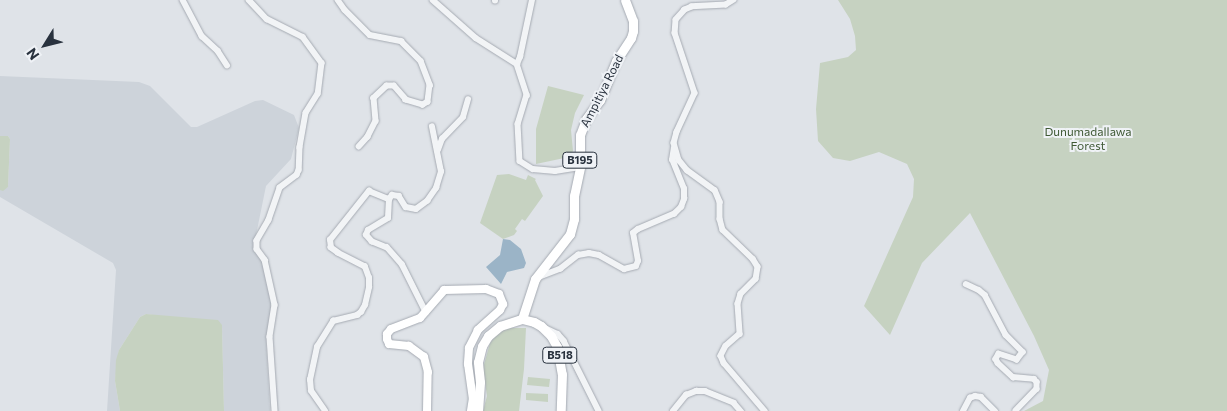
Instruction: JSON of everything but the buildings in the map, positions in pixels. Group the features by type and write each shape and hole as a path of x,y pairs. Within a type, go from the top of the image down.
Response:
{"main road":[{"name":"Ampitiya Road","path":"522,319 534,279 570,234 574,218 574,196 580,167 580,135 586,119 600,100 616,61 631,38 633,31 633,21 625,0"},
{"path":"427,411 428,372 424,357 416,349 390,344 386,339 387,334 391,329 420,318 426,313 438,294 444,290 486,289 495,291 502,298 500,310 478,330 470,348 468,364 473,398 472,411"},
{"path":"478,411 480,382 478,362 482,346 488,336 500,326 522,319 541,326"},
{"name":"B518","path":"541,326 552,336 561,360 563,388 561,411"}],"street":[{"path":"183,0 202,36 218,51 228,65"},
{"path":"249,0 256,10 267,19 303,37 322,63 318,94 306,113 300,147 299,170 297,175 280,188 269,220 257,241 257,249 265,260 274,297 275,311 270,337 275,411"},
{"path":"338,0 344,10 370,35 401,41 421,61 430,85 428,102 423,105 406,100 394,86 387,86 374,98 376,121 368,137 359,147"},
{"path":"433,0 476,38 516,64 525,83 527,95 518,124 520,161 533,169 548,170 580,167"},
{"path":"516,64 520,57 532,0"},
{"path":"534,279 560,269 578,254 589,253 599,255 624,269 636,266 638,261 633,233 638,229 674,214 681,207 684,199 684,189 672,160 674,143 695,93 675,33 676,20 685,10 692,7 726,5 734,0"},
{"path":"438,152 442,139 464,117 468,100"},
{"path":"389,199 396,194 411,209 420,208 427,202 440,180 441,172 432,127"},
{"path":"674,143 679,160 687,170 716,190 720,202 720,219 723,230 753,259 758,267 756,278 741,294 738,304 740,334 726,346 721,356 724,363 764,411"},
{"path":"325,411 311,391 310,380 317,347 333,321 357,315 365,305 368,296 367,272 356,261 332,248 330,240 369,191 389,199"},
{"path":"389,199 388,218 368,230 366,235 368,239 387,248 395,256 415,286 426,313"},
{"path":"966,284 985,295 1006,335 1022,352 1017,360 999,354 996,359 998,363 1007,374 1013,377 1034,379 1038,382 1037,389 1016,411"},
{"path":"541,326 558,334 564,341 599,411"},
{"path":"673,411 686,396 696,391 705,391 734,403 741,411"},
{"path":"963,411 970,398 975,396 981,397 995,411"}],"shaded area":[{"path":"0,76 139,82 150,86 191,127 197,127 255,101 263,100 294,115 299,128 291,159 266,186 256,235 272,302 266,341 270,411 224,411 222,325 146,314 140,317 119,350 115,381 120,411 107,411 116,270 113,263 0,197 0,190 8,187 10,139 8,136 0,136"}],"green space":[{"name":"Dunumadallawa Forest","path":"838,0 1227,0 1227,411 1024,411 1043,401 1049,370 1034,336 970,213 922,263 890,335 864,306 913,197 914,179 907,164 879,152 850,161 833,158 818,141 816,109 820,63 848,57 856,50 855,36 850,19"},
{"path":"548,86 584,95 575,113 571,130 573,151 569,157 536,164 536,129"},
{"path":"0,136 8,136 10,139 8,187 3,191 0,190"},
{"path":"509,174 526,180 528,175 536,179 543,196 525,221 522,219 515,229 517,231 514,235 503,239 480,223 497,175"},
{"path":"146,314 218,320 222,325 224,411 120,411 115,381 116,360 119,350 140,317"},
{"path":"511,328 526,328 519,411 483,411 487,396 483,368 490,343 499,332"},
{"path":"528,377 550,379 549,387 527,385"},
{"path":"526,393 548,394 548,402 526,400"}],"water":[{"path":"503,239 510,240 521,249 526,263 524,268 507,272 501,284 486,267 500,255"}]}
